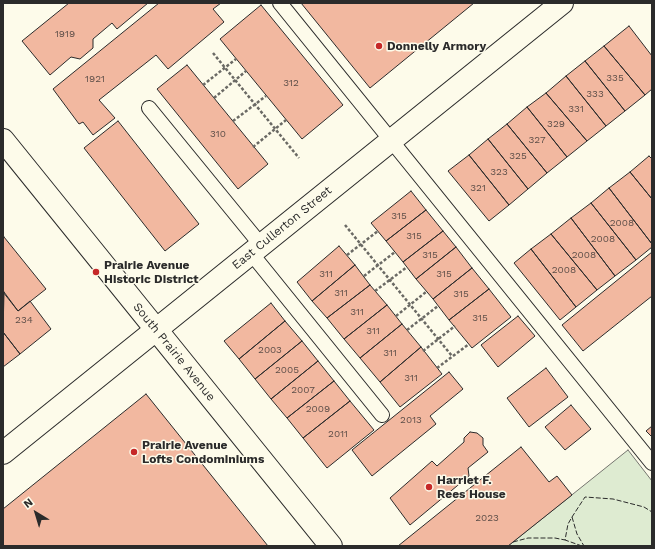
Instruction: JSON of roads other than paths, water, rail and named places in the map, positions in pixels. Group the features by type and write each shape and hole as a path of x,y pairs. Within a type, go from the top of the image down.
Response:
{"street":[{"name":"East Cullerton Street","path":"3,453 562,3"},
{"name":"South Prairie Avenue","path":"3,140 331,546"}],"lane":[{"path":"280,3 652,463"},
{"path":"149,108 382,416"}],"place":[{"name":"Donnelly Armory","path":"379,46"},
{"name":"Prairie Avenue Historic District","path":"96,272"},
{"name":"Prairie Avenue Lofts Condominiums","path":"134,452"},
{"name":"Harriet F. Rees House","path":"429,487"}]}
